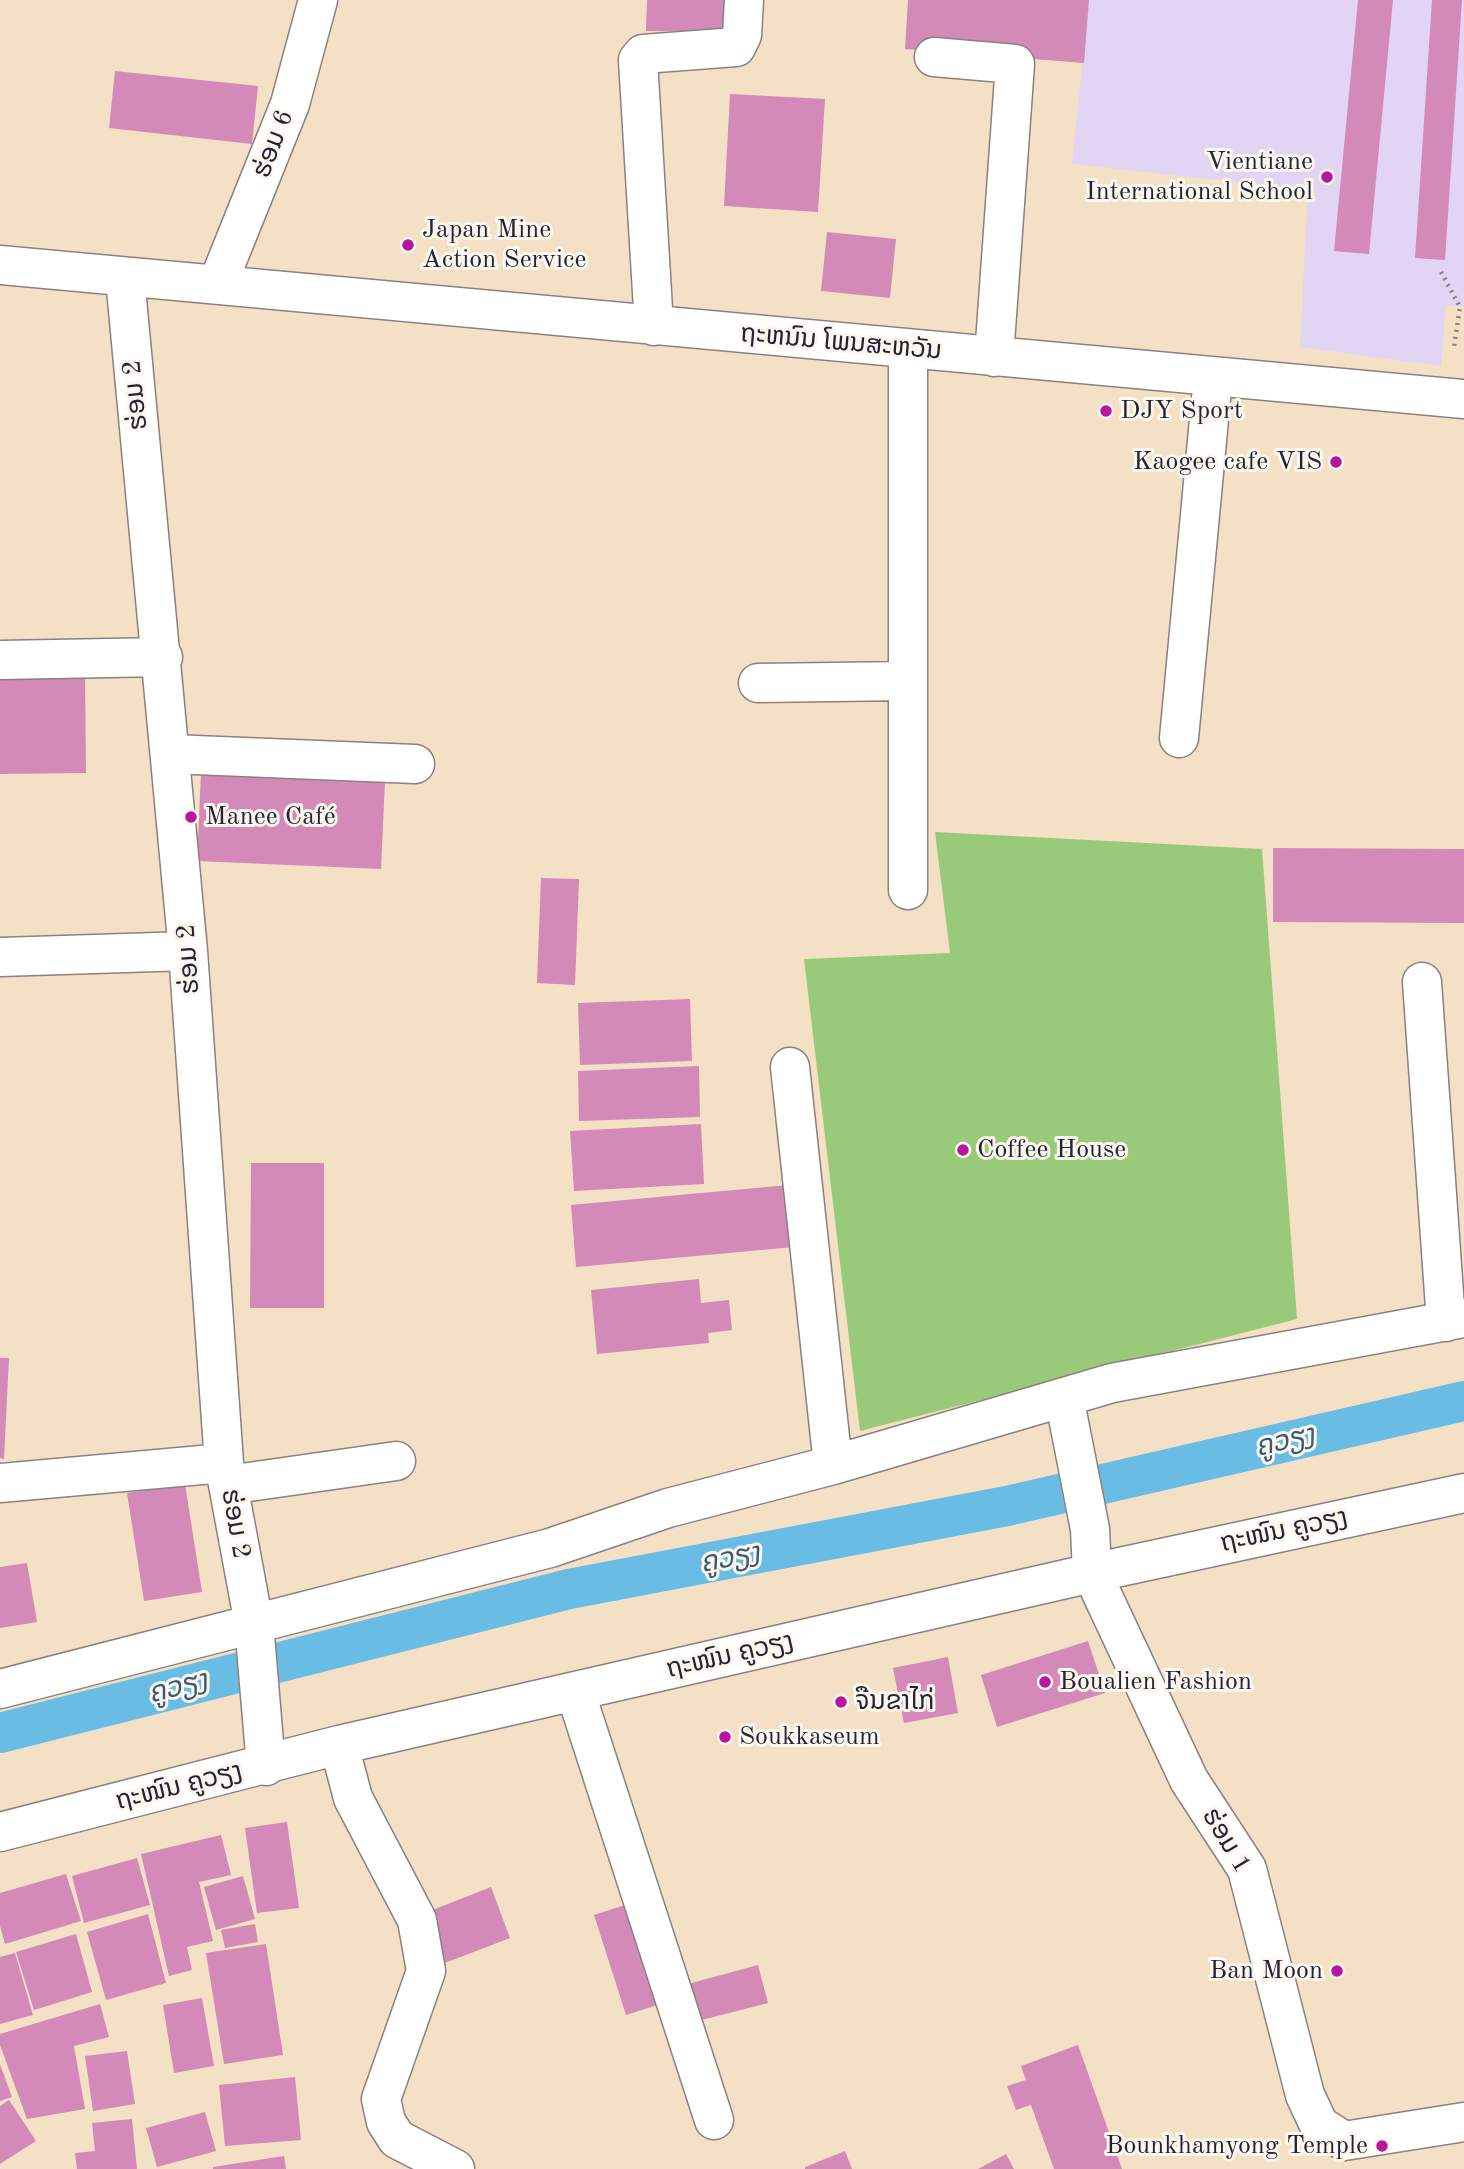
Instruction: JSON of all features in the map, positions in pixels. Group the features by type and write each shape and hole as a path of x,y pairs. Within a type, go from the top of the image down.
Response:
{"street":[{"name":"ຮ່ອມ 6","path":"218,284 290,104 318,0"},
{"path":"654,326 638,60 643,54 736,47 742,35 744,0"},
{"path":"934,57 1015,64 994,357"},
{"name":"ຖະຫນົນ ໂພນສະຫວັນ","path":"0,265 1464,399"},
{"name":"ຮ່ອມ 2","path":"125,278 163,657 188,951 226,1474 254,1631 265,1749"},
{"path":"908,349 908,890"},
{"path":"1179,738 1213,377"},
{"path":"0,660 163,657"},
{"path":"758,683 907,681"},
{"path":"171,754 415,764"},
{"path":"0,957 188,951"},
{"path":"0,1689 254,1631 550,1548 668,1508 1065,1406 1112,1382 1455,1320 1422,982"},
{"path":"790,1067 833,1465"},
{"path":"1065,1406 1090,1529 1093,1573"},
{"path":"0,1483 226,1474 396,1461"},
{"name":"ຖະໜົນ ຄູວຽງ","path":"0,1832 265,1749 339,1745 1093,1573 1464,1493"},
{"name":"ຮ່ອມ 1","path":"1093,1573 1189,1780 1247,1869 1306,2095 1319,2125 1344,2141 1464,2122"},
{"path":"575,1691 713,2120"},
{"path":"339,1745 353,1798 417,1920 426,1971 381,2099 386,2122 397,2139 455,2169"}],"path":[{"path":"1441,272 1460,307 1454,346"}],"shaded area":[{"name":"Vientiane International School","path":"1089,0 1464,0 1464,307 1446,305 1441,366 1300,347 1308,190 1072,164"}],"green space":[{"path":"935,832 1262,849 1297,1319 860,1431 804,959 950,953"}],"building":[{"path":"647,0 734,0 734,32 646,31"},
{"path":"908,0 1089,0 1084,63 905,49"},
{"path":"1358,0 1393,0 1369,254 1334,251"},
{"path":"1432,0 1462,0 1445,260 1415,258"},
{"path":"115,71 258,86 252,144 109,128"},
{"path":"730,94 825,99 818,212 724,206"},
{"path":"827,232 896,239 890,298 821,291"},
{"path":"85,676 86,773 0,774 0,677"},
{"path":"201,773 385,781 381,869 197,861"},
{"path":"1273,848 1464,849 1464,923 1273,922"},
{"path":"541,878 579,879 575,985 537,983"},
{"path":"690,999 692,1061 580,1065 578,1003"},
{"path":"699,1066 700,1117 579,1121 578,1071"},
{"path":"701,1124 704,1184 574,1191 570,1131"},
{"path":"251,1163 324,1163 324,1308 250,1308"},
{"path":"788,1185 794,1247 576,1267 571,1205"},
{"path":"699,1279 701,1303 729,1300 732,1330 708,1333 709,1343 597,1354 591,1290"},
{"path":"0,1358 9,1358 4,1459 0,1458"},
{"path":"185,1484 202,1592 144,1601 127,1493"},
{"path":"27,1563 37,1622 0,1628 0,1567"},
{"path":"1088,1641 1105,1693 997,1727 981,1675"},
{"path":"948,1657 958,1713 904,1723 893,1668"},
{"path":"287,1822 299,1908 257,1913 245,1828"},
{"path":"221,1835 231,1875 199,1882 213,1941 187,1947 192,1970 169,1976 141,1854"},
{"path":"137,1858 150,1905 84,1923 72,1876"},
{"path":"66,1874 81,1921 5,1944 0,1926 0,1893"},
{"path":"243,1876 255,1919 216,1930 204,1887"},
{"path":"491,1887 510,1938 445,1963 425,1913"},
{"path":"631,1903 664,2003 626,2015 594,1915"},
{"path":"148,1914 166,1983 106,2000 87,1932"},
{"path":"255,1924 258,1942 225,1948 221,1930"},
{"path":"76,1934 92,1992 34,2010 16,1952"},
{"path":"266,1944 283,2055 224,2064 206,1953"},
{"path":"15,1953 33,2015 0,2024 0,1957"},
{"path":"758,1965 768,2003 698,2021 688,1984"},
{"path":"202,1998 214,2066 174,2073 163,2005"},
{"path":"100,2004 109,2037 74,2046 85,2109 27,2119 0,2045 0,2034"},
{"path":"1078,2045 1122,2169 1054,2169 1031,2105 1016,2110 1007,2086 1026,2080 1021,2066"},
{"path":"127,2051 135,2104 93,2111 85,2056"},
{"path":"0,2064 12,2097 0,2101"},
{"path":"295,2077 301,2140 225,2146 219,2085"},
{"path":"9,2100 36,2141 0,2164 0,2106"},
{"path":"205,2112 216,2151 157,2167 146,2128"},
{"path":"132,2119 137,2169 77,2169 75,2153 95,2151 92,2123"},
{"path":"845,2151 852,2169 805,2169 805,2167"},
{"path":"1006,2154 1014,2169 978,2169"},
{"path":"284,2156 286,2169 213,2169 213,2167"}],"waterway":[{"name":"ຄູວຽງ","path":"0,1733 569,1589 1007,1506 1464,1401"}],"place":[{"name":"Vientiane International School","path":"1327,177"},
{"name":"Japan Mine Action Service","path":"408,245"},
{"name":"DJY Sport","path":"1106,411"},
{"name":"Kaogee cafe VIS","path":"1336,462"},
{"name":"Manee Café","path":"191,817"},
{"name":"Coffee House","path":"963,1150"},
{"name":"Boualien Fashion","path":"1045,1682"},
{"name":"ຈືນຂາໄກ່","path":"841,1702"},
{"name":"Soukkaseum","path":"725,1737"},
{"name":"Ban Moon","path":"1337,1971"},
{"name":"Bounkhamyong Temple","path":"1382,2146"}]}
